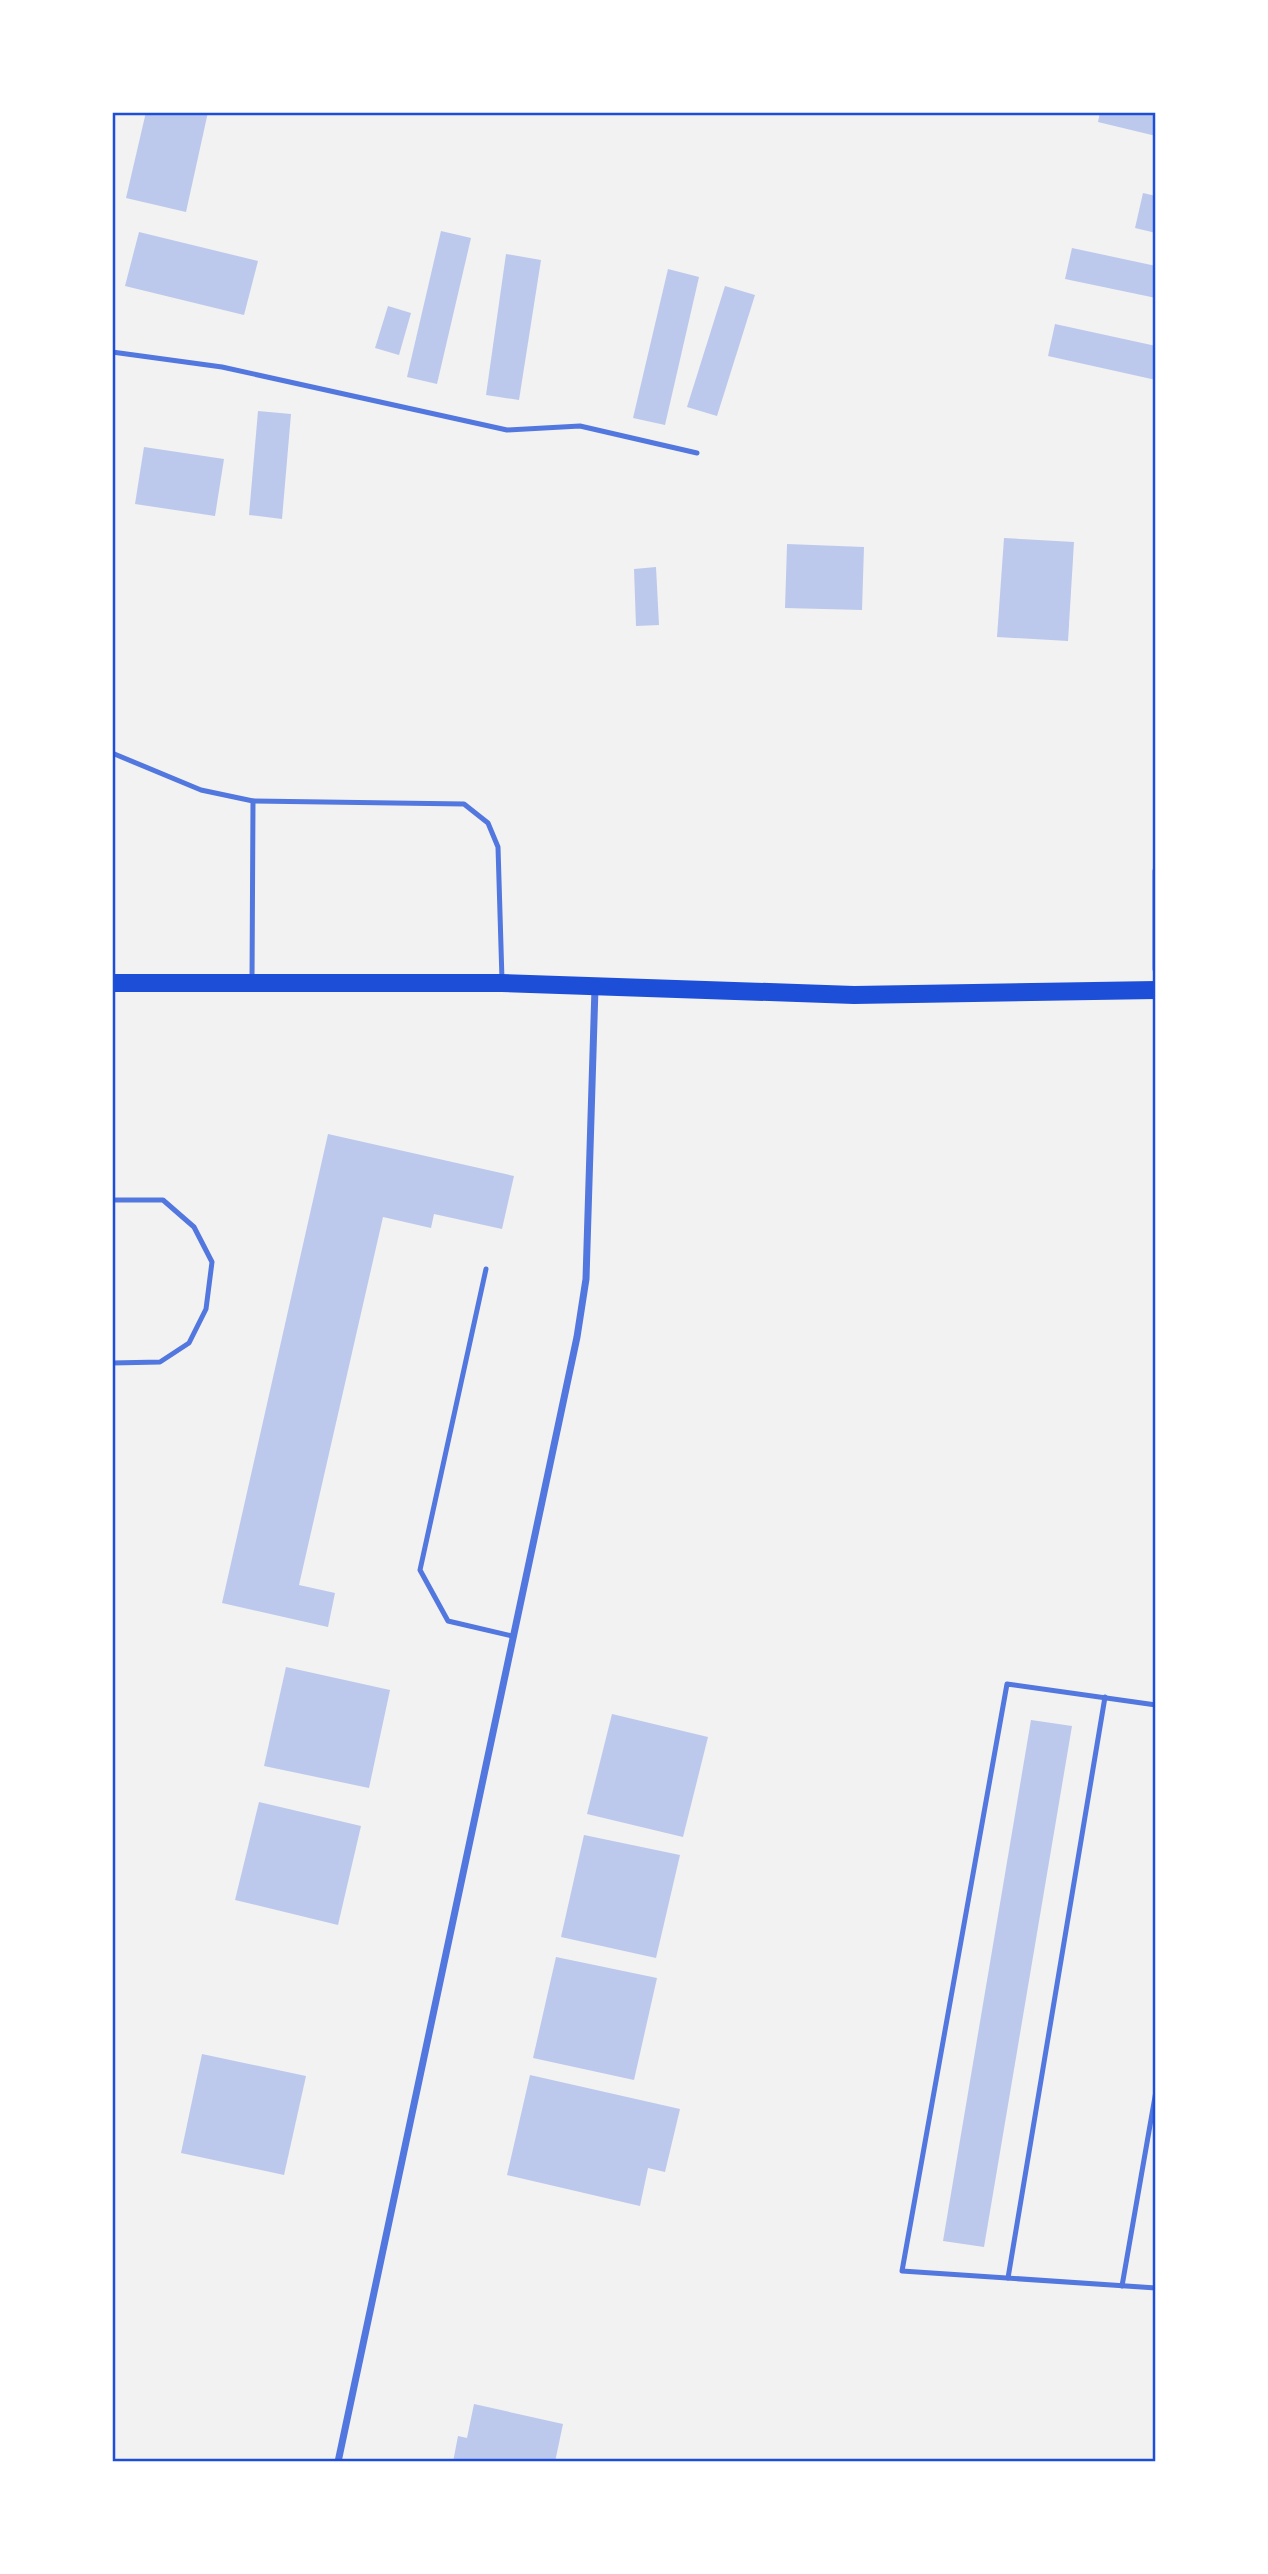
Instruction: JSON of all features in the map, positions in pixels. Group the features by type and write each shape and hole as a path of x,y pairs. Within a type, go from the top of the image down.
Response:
{"main road":[{"path":"112,982 502,983 854,995 1156,990"}],"street":[{"path":"1156,871 1156,970"},
{"path":"338,2462 577,1337 586,1279 594,987"}],"lane":[{"path":"112,352 222,367 507,430 580,426 697,453"},
{"path":"112,753 201,790 253,801 464,804 488,822 498,848 502,983"},
{"path":"252,981 253,801"},
{"path":"112,1200 163,1200 194,1227 212,1262 206,1309 189,1343 160,1362 112,1363"},
{"path":"486,1269 420,1570 448,1621 512,1636"},
{"path":"1156,1704 1007,1684 902,2271 1156,2288"},
{"path":"1007,2278 1105,1697"},
{"path":"1122,2286 1156,2091"}],"building":[{"path":"146,112 208,112 186,212 126,198"},
{"path":"1100,112 1156,112 1156,136 1098,122"},
{"path":"1143,193 1156,196 1156,233 1135,228"},
{"path":"441,231 471,238 437,384 407,377"},
{"path":"139,232 258,261 244,315 125,286"},
{"path":"1072,248 1156,266 1156,298 1065,279"},
{"path":"506,254 541,260 519,400 486,395"},
{"path":"668,269 699,277 665,425 633,418"},
{"path":"725,286 755,295 717,416 687,407"},
{"path":"388,306 411,313 399,355 375,348"},
{"path":"1055,324 1156,346 1156,380 1048,356"},
{"path":"258,411 291,414 282,519 249,515"},
{"path":"144,447 224,459 215,516 135,504"},
{"path":"1004,538 1074,542 1068,641 997,637"},
{"path":"787,544 864,547 862,610 785,608"},
{"path":"656,567 659,625 636,626 634,569"},
{"path":"328,1134 514,1176 502,1229 434,1214 431,1228 383,1217 299,1585 335,1593 328,1627 222,1603"},
{"path":"286,1667 390,1690 369,1788 264,1766"},
{"path":"612,1714 708,1737 683,1837 587,1814"},
{"path":"1031,1720 1072,1726 984,2247 943,2241"},
{"path":"259,1802 361,1826 338,1925 235,1900"},
{"path":"584,1835 680,1855 656,1958 561,1937"},
{"path":"556,1957 657,1978 634,2080 533,2058"},
{"path":"202,2054 306,2076 284,2175 181,2153"},
{"path":"530,2075 680,2109 665,2172 648,2168 640,2206 507,2175"},
{"path":"474,2404 563,2424 555,2462 453,2462 458,2436 467,2438"}]}
